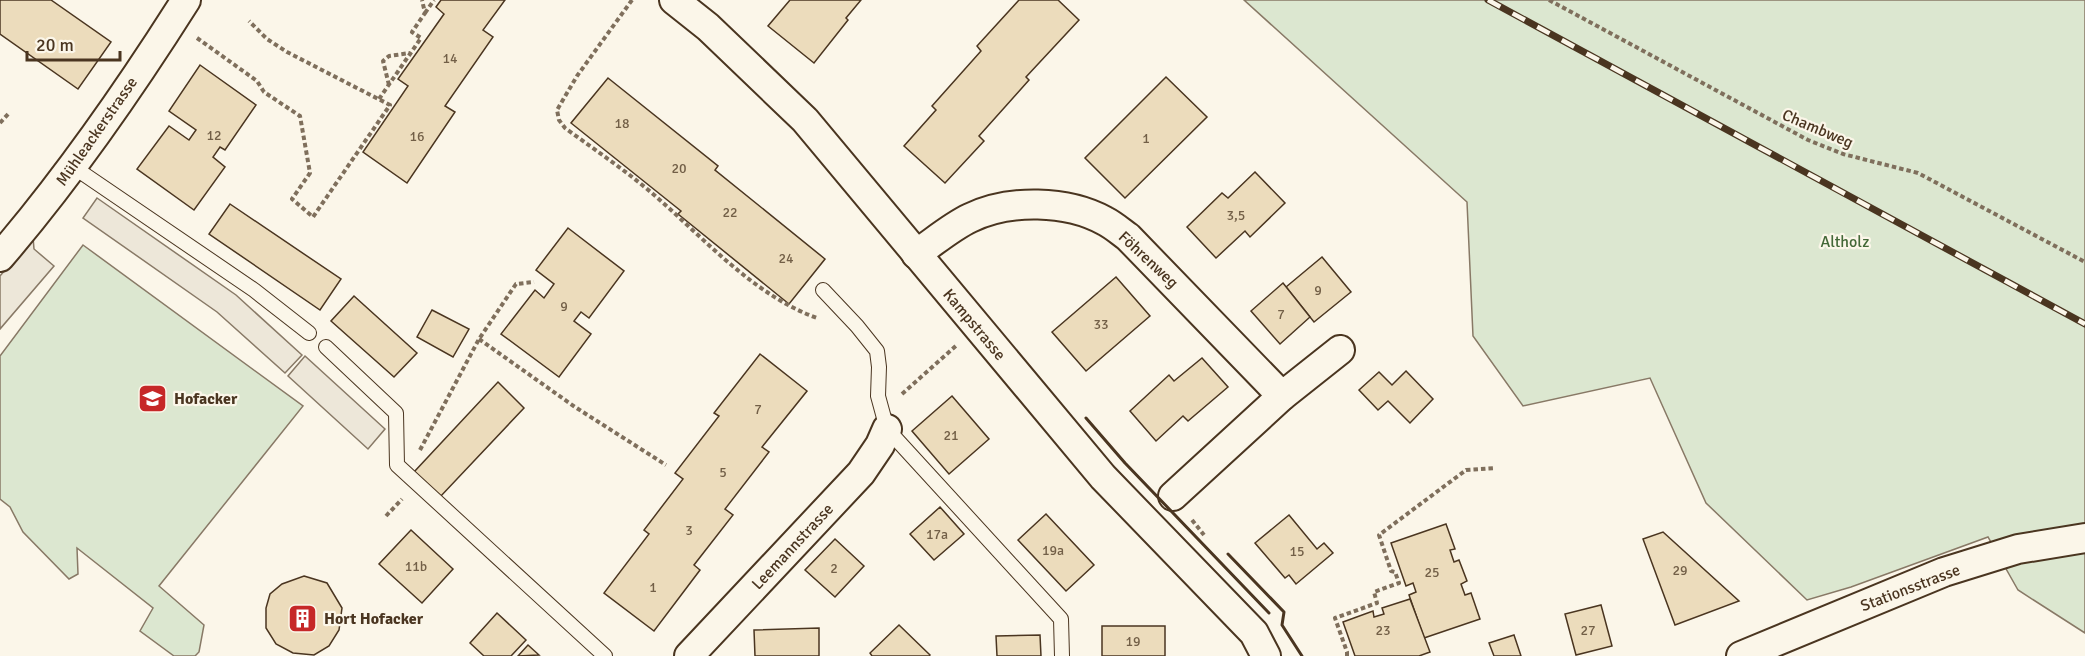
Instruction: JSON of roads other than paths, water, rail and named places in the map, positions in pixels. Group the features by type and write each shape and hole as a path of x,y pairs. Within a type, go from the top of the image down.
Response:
{"street":[{"name":"Mühleackerstrasse","path":"0,257 27,226 72,166 186,0"},
{"name":"Kampstrasse","path":"674,0 708,27 805,120 1103,477 1254,633 1266,656"},
{"name":"Föhrenweg","path":"916,254 969,218 989,210 1015,204 1043,204 1077,210 1104,220 1150,257 1282,396"},
{"path":"1173,496 1282,396 1340,350"},
{"name":"Leemannstrasse","path":"689,656 861,473 880,445 887,429"},
{"name":"Stationsstrasse","path":"1741,656 1944,572 2018,549 2085,538"}],"lane":[{"path":"72,166 254,291 309,333"},
{"path":"823,290 877,351 878,396 887,429 1060,619 1062,656"},
{"path":"326,347 396,413 397,465 605,656"}],"railway":[{"path":"1488,0 2085,324"}],"place":[{"name":"Hofacker","path":"153,398"},
{"name":"Hort Hofacker","path":"303,618"}],"park label":[{"name":"Altholz","path":"1845,241"}]}
